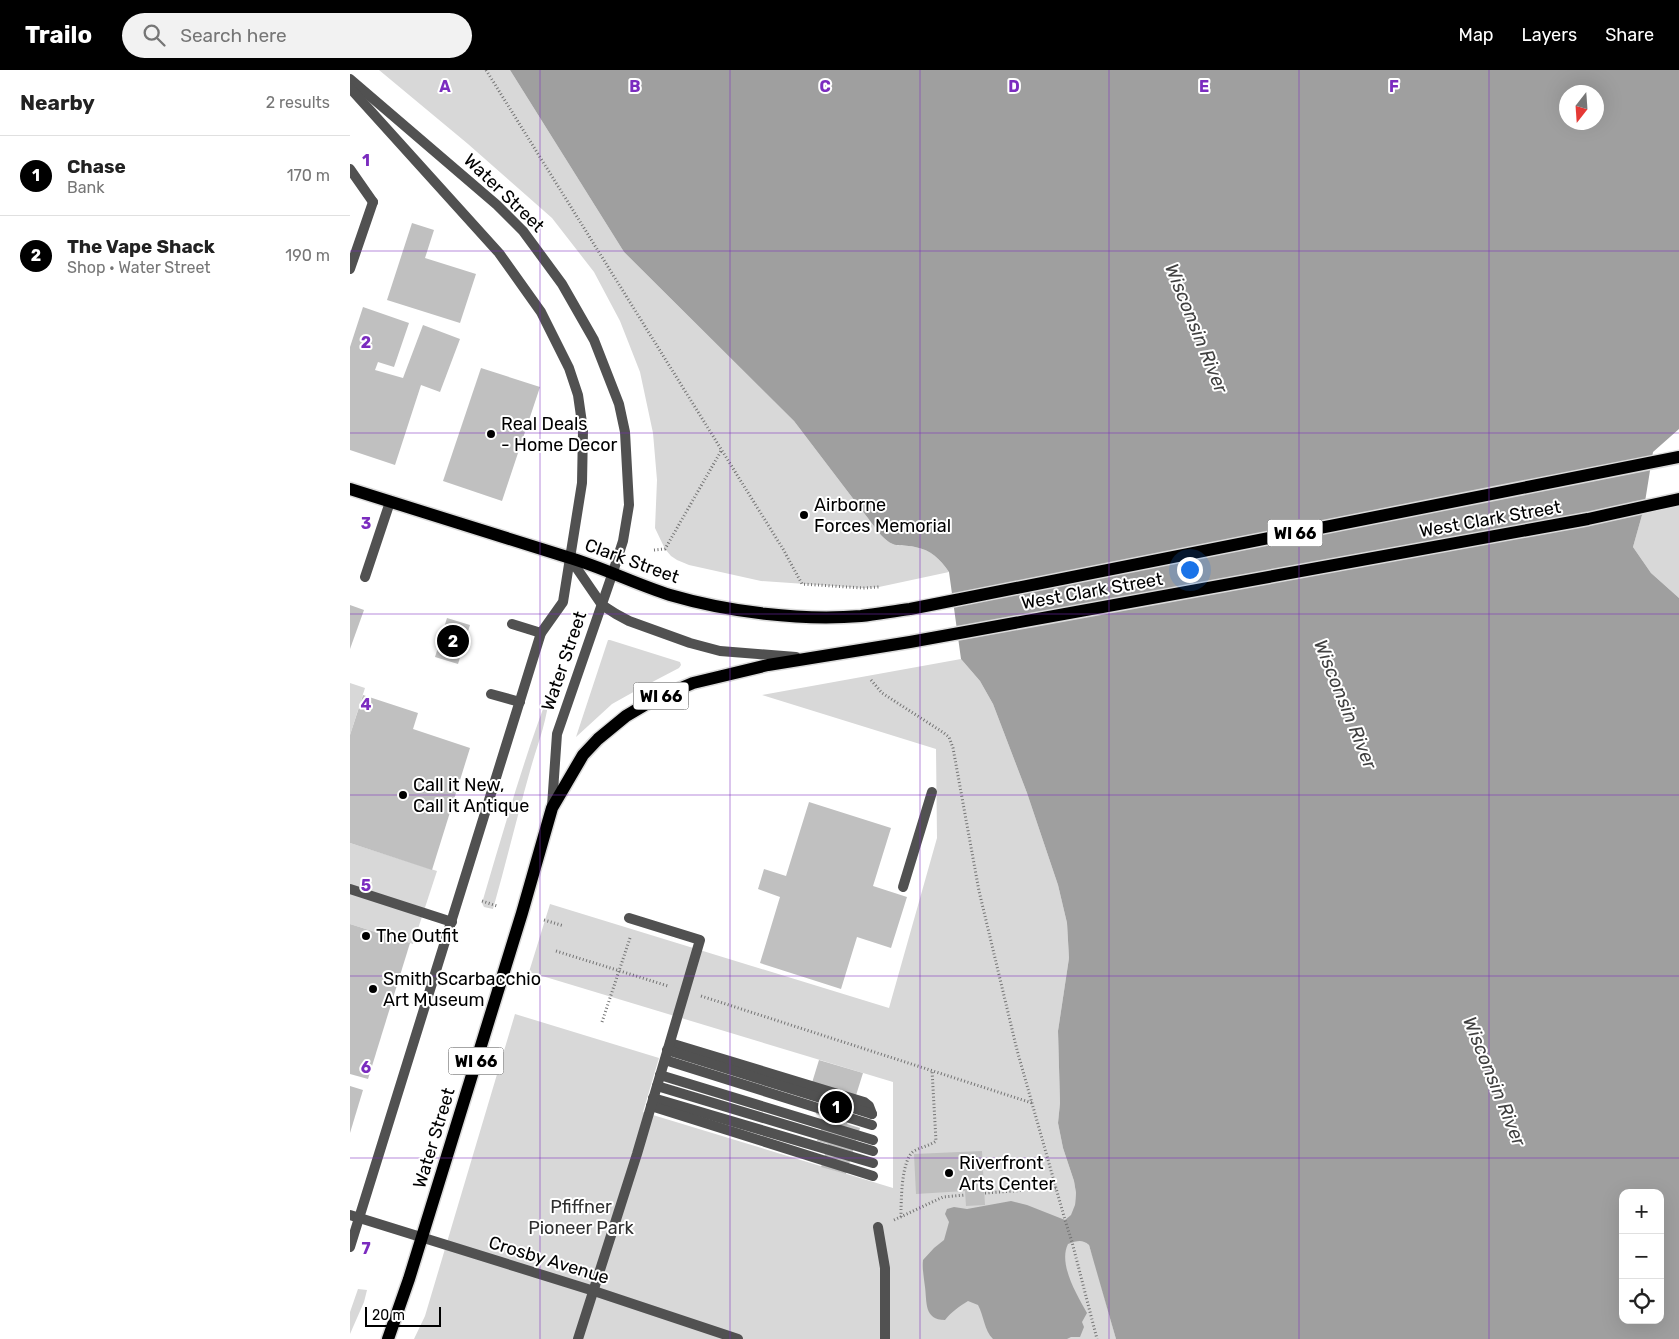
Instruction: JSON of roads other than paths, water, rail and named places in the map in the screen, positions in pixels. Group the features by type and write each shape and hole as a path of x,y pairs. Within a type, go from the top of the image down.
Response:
{"main road":[{"name":"West Clark Street","path":"910,609 1679,457"},
{"name":"Clark Street","path":"350,488 569,557 612,575 669,594 736,610 818,616 861,616 910,609"},
{"name":"West Clark Street","path":"816,658 1588,519 1679,499"},
{"name":"WI 66","path":"552,808 588,749 626,716 653,700 693,683 768,665 816,658"},
{"name":"Water Street","path":"388,1339 422,1237 552,808"}],"street":[{"name":"Water Street","path":"350,79 497,205 523,231 562,284 594,340 619,404 625,432 629,505 623,541 558,734 552,808"},
{"name":"Water Street","path":"350,88 499,253 541,312 569,368 578,395 582,430 582,483 562,602 541,633 452,922 355,1217 350,1247"},
{"path":"350,169 373,202 350,269"},
{"path":"365,577 390,502"},
{"name":"West Clark Street","path":"569,557 602,605 629,621 690,643 720,651 816,658"},
{"path":"512,624 541,633"},
{"path":"491,694 520,702"},
{"path":"903,887 932,792"},
{"path":"350,889 452,922"},
{"path":"578,1339 657,1086 700,940 629,918"},
{"path":"667,1051 864,1102 869,1106 872,1120 667,1051"},
{"path":"660,1074 873,1140"},
{"path":"657,1086 873,1152"},
{"path":"652,1102 873,1163"},
{"path":"652,1102 872,1176"},
{"name":"Crosby Avenue","path":"355,1217 594,1291 738,1339"},
{"path":"878,1227 885,1268 884,1339"}],"water":[{"name":"Wisconsin River","path":"510,70 1679,70 1679,429 1653,452 1644,508 1633,547 1651,573 1679,598 1679,1339 1116,1339 1089,1245 1079,1241 1068,1244 1065,1261 1070,1279 1087,1313 1082,1322 1084,1327 1080,1337 1067,1339 993,1339 978,1305 968,1301 952,1312 945,1320 933,1317 930,1314 927,1304 923,1260 944,1240 949,1222 945,1214 947,1209 954,1207 967,1209 1011,1201 1027,1205 1065,1220 1071,1215 1075,1205 1074,1181 1063,1148 1058,1123 1060,1103 1058,1031 1069,958 1067,923 1058,885 1027,793 993,704 980,681 961,659 949,572 939,559 921,548 896,545 885,539 794,421 624,252"}],"place":[{"name":"Real Deals - Home Decor","path":"491,434"},
{"name":"Airborne Forces Memorial","path":"804,515"},
{"name":"The Vape Shack","path":"453,641"},
{"name":"Call it New, Call it Antique","path":"403,795"},
{"name":"The Outfit","path":"366,936"},
{"name":"Smith Scarbacchio Art Museum","path":"373,989"},
{"name":"Chase","path":"836,1107"},
{"name":"Riverfront Arts Center","path":"949,1173"}],"park label":[{"name":"Pfiffner Pioneer Park","path":"581,1217"}]}
